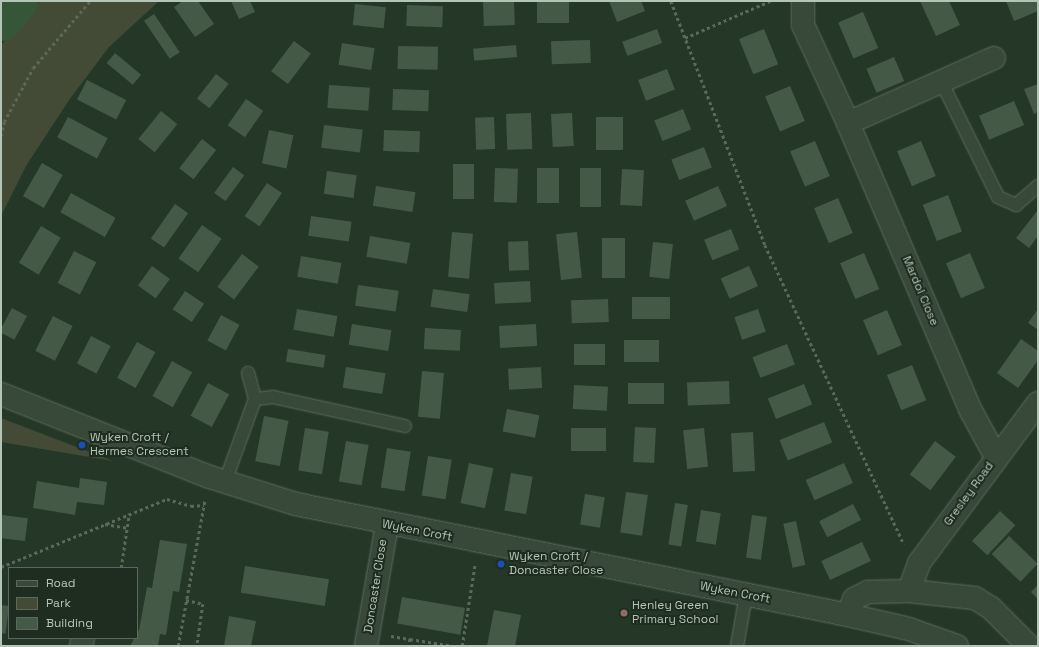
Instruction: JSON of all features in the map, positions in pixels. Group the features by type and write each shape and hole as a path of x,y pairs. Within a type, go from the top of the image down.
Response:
{"street":[{"name":"Mardol Close","path":"803,1 803,25 848,123 971,411 996,457"},
{"path":"848,123 994,58"},
{"name":"Wyken Croft","path":"1,394 218,479 296,504 386,525 848,615 909,629 957,646"},
{"name":"Gresley Road","path":"909,591 919,563 996,457 1038,403"},
{"name":"Doncaster Close","path":"366,646 386,525"},
{"path":"848,615 854,599 868,592 909,591 975,598 992,608 1029,646"}],"lane":[{"path":"941,81 998,196 1016,205 1038,186"},
{"path":"218,479 255,399 248,373"},
{"path":"255,399 273,397 405,426"},
{"path":"737,646 746,595"}],"path":[{"path":"1,136 4,122 32,68 90,1"},
{"path":"670,1 765,245 905,547 919,563"},
{"path":"684,38 770,1"},
{"path":"178,646 204,505 218,479"},
{"path":"1,567 129,513 167,499 191,506 204,505"},
{"path":"121,567 129,513"},
{"path":"104,524 128,528"},
{"path":"462,646 479,543"},
{"path":"186,600 203,604 197,646"},
{"path":"410,639 453,646"}],"green space":[{"path":"40,1 159,1 109,47 69,100 26,166 1,216 1,45"},
{"path":"1,418 113,461 1,442"}],"building":[{"path":"183,1 198,1 214,24 195,37 174,7"},
{"path":"231,1 250,1 255,12 239,19"},
{"path":"514,1 515,25 484,26 483,2"},
{"path":"537,1 569,1 569,23 537,23"},
{"path":"609,1 641,1 645,11 617,22"},
{"path":"920,1 949,1 960,25 936,36"},
{"path":"1006,1 1038,1 1038,11 1014,21"},
{"path":"355,4 386,7 384,28 353,25"},
{"path":"407,5 443,6 442,27 406,26"},
{"path":"863,12 878,48 853,58 838,23"},
{"path":"154,14 180,52 170,59 144,21"},
{"path":"657,29 662,43 627,56 622,42"},
{"path":"764,29 778,64 753,74 739,39"},
{"path":"590,40 591,63 552,64 551,41"},
{"path":"294,41 311,54 288,84 271,71"},
{"path":"342,43 375,48 371,70 339,65"},
{"path":"516,45 517,57 474,61 473,49"},
{"path":"398,46 438,47 438,70 398,69"},
{"path":"115,53 141,75 133,85 107,63"},
{"path":"894,57 904,81 877,93 866,69"},
{"path":"667,69 675,90 646,101 638,80"},
{"path":"216,74 229,84 210,108 197,98"},
{"path":"87,80 126,100 116,120 77,100"},
{"path":"1038,84 1038,112 1034,114 1024,89"},
{"path":"329,85 370,88 368,111 327,108"},
{"path":"790,86 805,121 780,132 765,97"},
{"path":"393,89 429,90 428,111 392,110"},
{"path":"246,99 263,111 245,137 228,125"},
{"path":"1014,101 1024,125 989,140 979,116"},
{"path":"683,109 691,129 662,141 654,121"},
{"path":"161,111 177,124 155,152 138,139"},
{"path":"531,113 532,149 507,150 506,114"},
{"path":"572,113 574,146 553,147 551,114"},
{"path":"68,117 108,138 97,158 57,137"},
{"path":"494,117 495,149 476,150 475,118"},
{"path":"596,117 623,117 623,150 596,150"},
{"path":"324,125 363,130 360,153 321,148"},
{"path":"269,130 293,135 286,168 262,163"},
{"path":"384,130 420,131 419,152 383,151"},
{"path":"202,139 216,150 193,179 179,168"},
{"path":"815,141 830,176 805,187 790,152"},
{"path":"921,141 936,176 912,186 897,151"},
{"path":"704,147 712,168 679,180 671,160"},
{"path":"42,163 63,175 44,208 23,196"},
{"path":"453,164 474,164 474,199 453,199"},
{"path":"233,167 244,175 226,201 214,193"},
{"path":"495,168 518,169 517,203 494,202"},
{"path":"537,168 559,168 559,203 537,203"},
{"path":"580,168 601,168 601,207 580,207"},
{"path":"622,169 644,170 642,206 620,205"},
{"path":"327,171 357,175 354,198 324,194"},
{"path":"267,183 282,193 260,226 245,216"},
{"path":"376,186 416,192 412,212 373,206"},
{"path":"718,186 727,206 694,221 685,201"},
{"path":"71,193 116,218 105,237 60,212"},
{"path":"948,195 962,231 937,241 923,205"},
{"path":"838,198 853,233 829,243 814,208"},
{"path":"175,204 188,213 164,248 151,238"},
{"path":"1038,210 1038,236 1029,248 1016,238"},
{"path":"311,216 352,222 349,242 308,236"},
{"path":"202,225 222,239 198,272 178,259"},
{"path":"41,226 61,238 39,275 19,263"},
{"path":"731,229 739,249 712,260 704,240"},
{"path":"452,232 473,234 469,279 448,277"},
{"path":"577,232 582,278 561,280 556,234"},
{"path":"370,236 410,243 407,264 366,257"},
{"path":"602,238 625,238 625,278 602,278"},
{"path":"528,241 529,270 509,271 508,242"},
{"path":"653,242 673,244 669,279 649,277"},
{"path":"74,251 96,262 80,294 58,283"},
{"path":"864,253 879,289 855,299 840,263"},
{"path":"970,253 985,288 961,298 946,263"},
{"path":"242,254 259,267 234,299 217,287"},
{"path":"301,256 341,263 338,284 297,277"},
{"path":"152,266 170,279 156,298 138,285"},
{"path":"749,266 758,286 730,299 721,279"},
{"path":"530,281 531,302 495,304 494,283"},
{"path":"358,285 399,291 396,312 355,306"},
{"path":"433,289 470,294 467,312 430,307"},
{"path":"185,291 204,304 192,322 173,309"},
{"path":"632,297 670,297 670,319 632,319"},
{"path":"608,299 609,322 572,323 571,300"},
{"path":"12,308 27,316 14,340 1,333 1,329"},
{"path":"297,309 337,316 334,337 293,330"},
{"path":"758,309 766,332 742,340 734,317"},
{"path":"1038,309 1038,330 1028,323"},
{"path":"887,310 902,345 878,355 863,320"},
{"path":"221,315 240,325 226,350 207,341"},
{"path":"53,316 73,326 55,361 35,351"},
{"path":"352,324 392,330 388,351 349,345"},
{"path":"536,324 537,346 500,348 499,326"},
{"path":"425,328 461,330 460,351 424,349"},
{"path":"91,336 111,346 97,374 77,364"},
{"path":"1021,339 1038,351 1038,360 1018,388 997,373"},
{"path":"624,340 659,340 659,362 624,362"},
{"path":"137,342 155,352 135,388 117,378"},
{"path":"574,344 605,344 605,365 574,365"},
{"path":"787,344 795,365 760,378 752,357"},
{"path":"288,349 326,355 323,368 286,362"},
{"path":"172,361 192,372 173,407 153,396"},
{"path":"912,365 926,400 901,410 887,375"},
{"path":"346,367 386,373 382,394 343,388"},
{"path":"541,367 542,388 509,390 508,369"},
{"path":"422,371 444,373 440,419 418,417"},
{"path":"729,381 730,404 688,405 687,382"},
{"path":"208,383 229,394 212,427 191,416"},
{"path":"628,383 664,383 664,404 628,404"},
{"path":"804,384 812,404 776,419 768,399"},
{"path":"574,385 608,387 607,411 573,409"},
{"path":"507,409 539,415 535,438 503,432"},
{"path":"264,416 289,421 280,466 255,461"},
{"path":"824,422 832,442 788,460 779,440"},
{"path":"635,427 656,428 654,463 633,462"},
{"path":"305,428 329,432 322,474 298,470"},
{"path":"571,428 606,428 606,451 571,451"},
{"path":"704,428 708,467 687,469 683,430"},
{"path":"753,432 755,471 733,472 731,433"},
{"path":"346,441 369,445 362,485 339,481"},
{"path":"935,441 956,457 930,490 910,475"},
{"path":"387,448 411,452 404,491 381,488"},
{"path":"428,456 452,460 445,499 422,496"},
{"path":"469,463 493,468 485,508 460,503"},
{"path":"844,463 853,483 815,500 806,480"},
{"path":"511,473 533,477 526,514 504,510"},
{"path":"80,478 107,482 104,505 77,502 75,515 33,508 37,481 79,488"},
{"path":"626,492 648,495 642,536 620,533"},
{"path":"585,494 605,497 600,528 580,525"},
{"path":"675,503 688,505 681,547 668,544"},
{"path":"853,504 861,520 827,537 819,521"},
{"path":"701,510 721,513 716,545 696,542"},
{"path":"1000,511 1015,525 987,555 972,541"},
{"path":"2,515 28,518 25,541 1,538"},
{"path":"752,515 767,517 761,560 746,558"},
{"path":"796,521 805,565 793,568 783,524"},
{"path":"1009,536 1038,564 1020,582 992,554"},
{"path":"160,540 187,544 179,592 173,591 166,635 160,634 158,646 130,646 134,639 138,639 138,632 147,587 152,588"},
{"path":"862,542 871,561 830,580 821,561"},
{"path":"245,566 329,579 325,606 241,593"},
{"path":"1038,585 1038,599 1031,592"},
{"path":"402,597 465,608 460,635 397,624"},
{"path":"1,605 8,606 6,634 1,633"},
{"path":"494,610 521,615 515,646 487,646"},
{"path":"229,616 256,621 251,646 224,646"}],"waterway":[{"path":"1,20 17,1"}],"place":[{"name":"Wyken Croft / Hermes Crescent","path":"82,445"},
{"name":"Wyken Croft / Doncaster Close","path":"501,564"},
{"name":"Henley Green Primary School","path":"624,613"}]}
